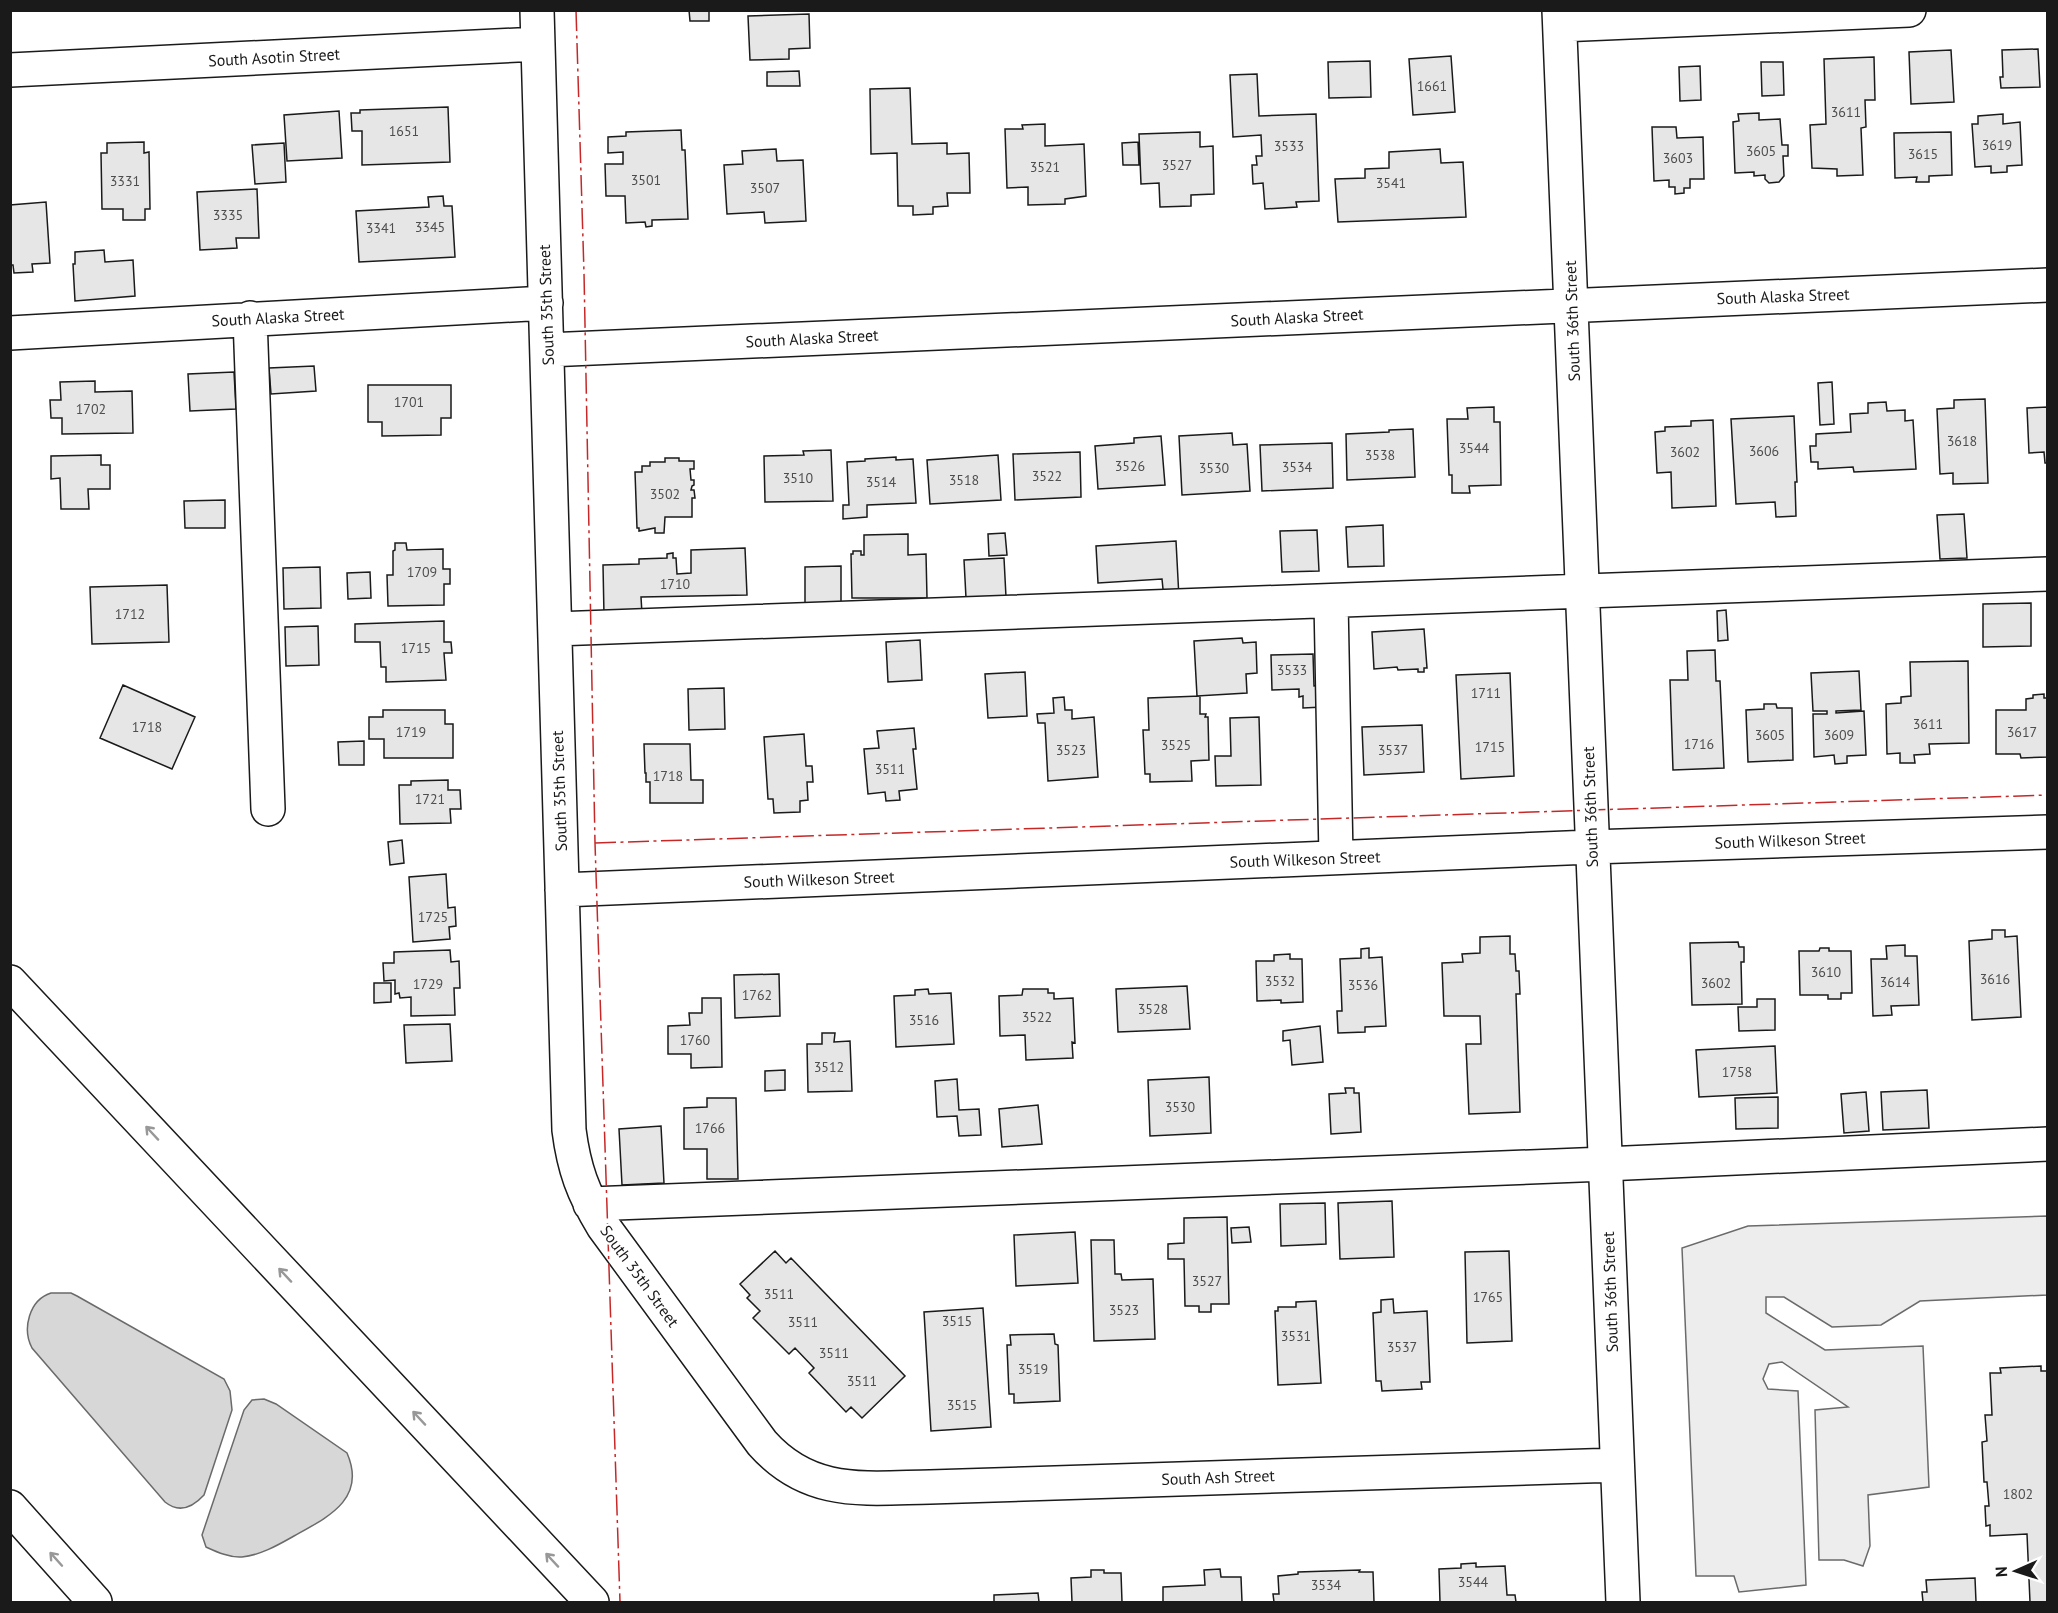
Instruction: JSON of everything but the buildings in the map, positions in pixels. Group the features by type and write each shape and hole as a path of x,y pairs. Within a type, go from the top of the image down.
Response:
{"main road":[{"name":"South 35th Street","path":"537,10 569,1130 575,1169 590,1204 603,1226 762,1443 794,1471 819,1482"},
{"path":"1559,18 1909,10"},
{"name":"South 36th Street","path":"1559,18 1623,1602"},
{"name":"South Asotin Street","path":"10,70 538,44"},
{"name":"South Alaska Street","path":"547,350 2048,285"},
{"name":"South Alaska Street","path":"10,333 546,303"},
{"path":"250,318 268,809"},
{"path":"555,629 1582,593 2048,574"},
{"path":"1331,601 1336,857"},
{"name":"South Wilkeson Street","path":"562,890 1591,846 2048,832"},
{"path":"10,982 592,1602"},
{"path":"590,1204 2048,1144"},
{"name":"South Ash Street","path":"819,1482 855,1487 921,1487 1617,1465"},
{"path":"10,1507 95,1602"}],"shaded area":[{"path":"2047,1216 2047,1295 1920,1301 1881,1325 1832,1327 1784,1297 1766,1297 1766,1313 1825,1350 1923,1346 1929,1487 1868,1495 1870,1546 1863,1566 1844,1560 1819,1560 1815,1410 1848,1407 1782,1362 1769,1364 1763,1379 1768,1389 1798,1391 1806,1585 1739,1592 1734,1576 1696,1576 1682,1248 1748,1226"},
{"path":"51,1293 71,1293 224,1379 230,1391 232,1410 204,1495 191,1506 176,1508 165,1502 32,1348 28,1332 29,1316 37,1302"},
{"path":"264,1399 276,1404 347,1453 352,1469 352,1483 341,1505 331,1514 282,1543 249,1556 228,1556 206,1547 202,1535 244,1410 252,1400"}],"power":[{"path":"576,10 584,273 595,843 620,1602"},
{"path":"595,843 2048,795"}]}
